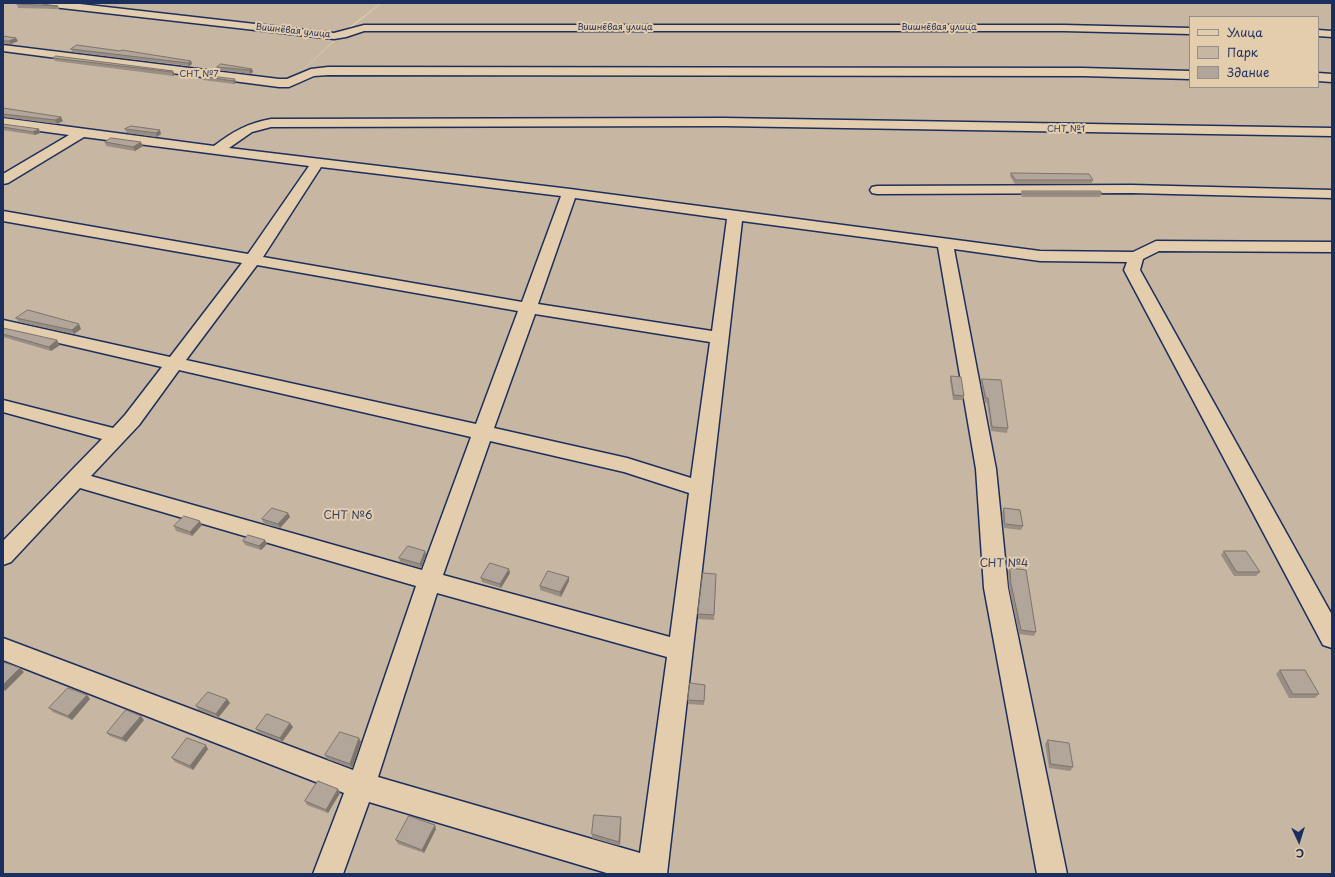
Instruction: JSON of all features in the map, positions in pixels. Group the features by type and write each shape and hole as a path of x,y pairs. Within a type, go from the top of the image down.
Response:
{"street":[{"name":"Вишнёвая улица","path":"44,3 334,36 346,35 358,29 364,28 1064,28 1189,31"},
{"path":"1319,33 1332,34"},
{"path":"3,48 279,83 288,83 311,73 328,71 1083,72 1189,75"},
{"path":"1319,77 1332,78"},
{"path":"3,122 217,151 570,193 1040,256 1136,257 1156,246 1332,247"},
{"path":"217,151 236,135 255,125 271,123 724,122 1332,132"},
{"path":"3,180 82,133"},
{"path":"3,556 132,420 252,260 318,162"},
{"path":"877,190 1132,189 1332,194"},
{"path":"328,874 361,786 429,581 570,193"},
{"path":"3,216 529,308 719,338"},
{"path":"3,649 361,786 653,873 735,216"},
{"path":"945,244 986,468 996,588 1052,874"},
{"path":"1136,257 1132,270 1332,638"},
{"path":"3,325 627,465 700,489"},
{"path":"3,406 116,436"},
{"path":"75,479 429,581 680,650"}],"green space":[{"path":"3,3 381,3 344,31 288,84 339,37 382,3 1332,3 1332,874 3,874"}],"building":[{"path":"40,3 58,6 17,4"},
{"path":"3,36 16,38 9,41 3,41"},
{"path":"77,45 120,51 122,50 191,61 188,63 71,49"},
{"path":"56,56 173,71 53,58"},
{"path":"221,64 252,69 217,67"},
{"path":"202,76 235,79 233,81"},
{"path":"3,108 61,117 55,120 3,114"},
{"path":"3,124 39,129 33,132 3,127"},
{"path":"131,126 160,130 156,133 125,129"},
{"path":"111,138 141,142 133,147 105,142"},
{"path":"1011,173 1089,174 1093,180 1016,180"},
{"path":"1022,191 1100,191 1102,193 1023,193"},
{"path":"28,310 79,324 72,330 16,318"},
{"path":"3,328 57,340 49,347 3,334"},
{"path":"951,376 961,377 964,396 954,395"},
{"path":"982,379 1001,380 1008,428 992,427 988,398 986,398"},
{"path":"272,508 288,513 278,524 262,519"},
{"path":"1004,508 1020,510 1023,526 1005,524"},
{"path":"184,516 200,521 190,532 174,526"},
{"path":"248,535 265,540 259,546 243,541"},
{"path":"408,546 425,551 420,564 399,558"},
{"path":"1224,551 1246,551 1260,572 1237,572"},
{"path":"490,563 509,569 500,584 481,578"},
{"path":"1010,568 1026,570 1036,632 1021,630 1011,584"},
{"path":"548,571 569,577 560,592 540,586"},
{"path":"703,573 716,574 714,615 698,614"},
{"path":"3,662 20,668 3,685"},
{"path":"1280,670 1305,670 1319,694 1293,694"},
{"path":"690,683 705,685 704,701 688,700"},
{"path":"68,688 87,695 68,716 49,708"},
{"path":"208,692 227,699 216,714 196,706"},
{"path":"126,710 141,716 122,738 107,733"},
{"path":"267,714 290,723 280,738 256,729"},
{"path":"340,732 359,738 350,764 325,755"},
{"path":"187,738 206,745 190,766 172,758"},
{"path":"1048,740 1069,743 1073,767 1051,764"},
{"path":"318,781 338,789 326,810 305,801"},
{"path":"594,815 621,817 619,842 592,834"},
{"path":"409,816 435,825 422,850 396,840"}],"park label":[{"name":"СНТ №7","path":"199,75"},
{"name":"СНТ №1","path":"1066,130"},
{"name":"СНТ №6","path":"348,516"},
{"name":"СНТ №4","path":"1004,564"}]}
